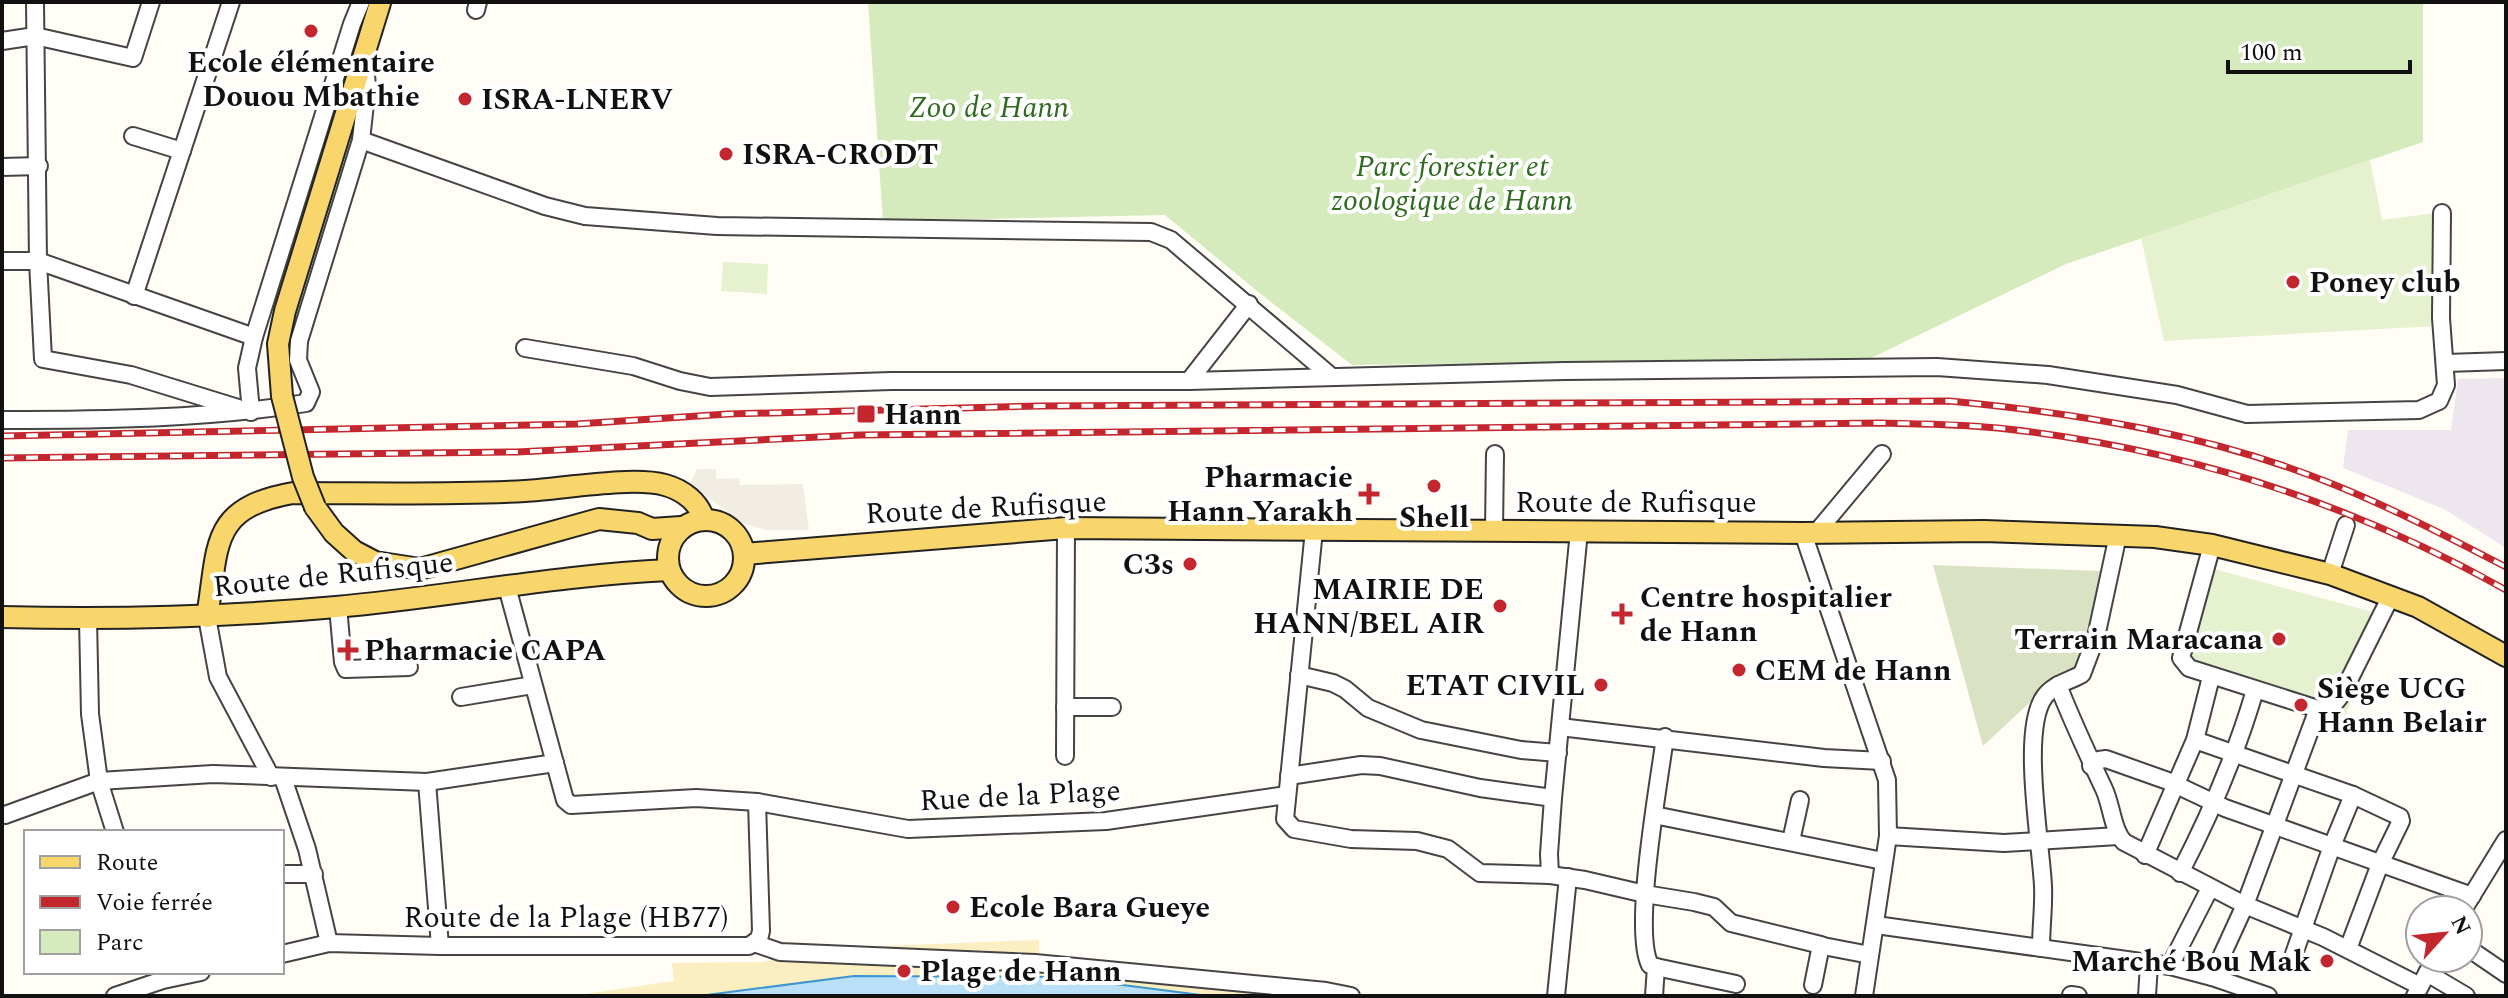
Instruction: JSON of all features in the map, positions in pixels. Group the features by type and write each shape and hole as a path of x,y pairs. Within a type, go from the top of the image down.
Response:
{"main road":[{"path":"378,2 361,28 357,71 285,311 278,344 282,396 303,477 315,507 334,533 354,551 375,562 420,569 599,519 638,523 652,529 681,527 704,520 726,525 735,533 744,554 739,578 731,588 720,594 695,595 684,590 675,581 652,529"},
{"path":"207,617 220,539 231,520 247,506 293,493 524,491 645,482 666,485 686,494 701,509 704,520"},
{"path":"668,560 672,540 681,527"},
{"name":"Route de Rufisque","path":"744,554 1066,528 1809,533 1984,531 2118,535 2212,545 2330,574 2418,607 2506,656"},
{"name":"Route de Rufisque","path":"2,617 207,617 338,607 607,573 668,560"}],"street":[{"path":"35,2 38,261 43,359 131,375 251,412"},
{"path":"2,41 35,36 133,58 151,2"},
{"path":"134,296 231,2"},
{"path":"251,412 247,368 254,337 361,28"},
{"path":"2,420 104,420 251,412 306,403 311,392 298,360 299,341 361,140 367,86 366,75 357,71"},
{"path":"133,136 182,151"},
{"path":"361,140 545,206 585,216 717,226 1151,232 1171,240 1332,377"},
{"path":"2,167 39,166"},
{"path":"525,348 633,366 710,387 891,381 1189,381 1937,367 2048,375 2177,395 2247,414 2419,410 2429,407 2444,395 2442,213"},
{"path":"2,261 38,261 254,337"},
{"path":"1189,381 1249,304"},
{"path":"2446,363 2506,361"},
{"path":"1494,530 1495,454"},
{"path":"1864,996 1888,836 1887,780 1809,533 1882,454"},
{"path":"2330,574 2346,525"},
{"path":"1065,756 1066,528"},
{"path":"1314,530 1285,819 1294,829 1351,839 1417,841 1448,849 1480,873 1559,876 1708,905 1731,923 1870,955"},
{"path":"1556,996 1559,876 1549,854 1579,531"},
{"path":"2041,948 2043,889 2032,769 2033,740 2044,697 2058,685 2082,674 2096,637 2118,535"},
{"path":"2212,545 2181,658 2189,668 2211,677 2318,709 2334,704 2342,694 2391,596"},
{"path":"5,815 99,781 213,774 427,782 555,763 507,587"},
{"path":"338,607 346,669 409,667"},
{"path":"207,617 218,677 277,777 314,874 329,943"},
{"path":"88,619 90,714 99,781 114,830"},
{"path":"1299,675 1333,683 1368,708 1421,730 1521,750 1558,753"},
{"path":"2145,855 2195,740 2211,677"},
{"path":"461,697 533,685"},
{"path":"2058,685 2091,766 2105,790 2118,836 2128,845 2245,905 2423,983 2466,996"},
{"path":"2180,873 2236,753 2255,690"},
{"path":"1065,707 1112,707"},
{"path":"2212,977 2245,905 2318,709"},
{"path":"1560,727 1824,758 1882,761"},
{"path":"1665,737 1645,894 1643,930 1647,959 1650,965 1656,967 1736,984"},
{"path":"2195,740 2353,795 2400,817 2348,949"},
{"path":"2091,766 2106,759 2380,864 2448,894"},
{"name":"Rue de la Plage","path":"555,763 565,800 571,805 632,799 696,798 757,802 908,829 1106,821 1287,795"},
{"path":"1289,776 1370,765 1480,788 1553,798"},
{"path":"427,782 440,946"},
{"path":"2294,954 2353,795"},
{"path":"1791,841 1800,800"},
{"name":"Route de la Plage (HB77)","path":"284,954 329,943 749,946 759,939 761,931 757,802"},
{"path":"1654,815 1883,861"},
{"path":"1888,836 2004,843 2118,836"},
{"path":"2473,894 2506,840"},
{"path":"284,874 314,874"},
{"path":"2170,966 2210,888"},
{"path":"1876,925 2170,966 2268,996"},
{"path":"754,943 780,952 1035,963 1351,996"},
{"path":"1813,985 1823,946"},
{"path":"2484,959 2506,974"},
{"path":"2147,996 2149,964"},
{"path":"1654,996 1656,967"},
{"path":"115,996 162,976"},
{"path":"2071,995 2078,996"}],"shaded area":[{"path":"2506,378 2506,548 2444,509 2343,468 2348,430 2451,430 2458,379"},
{"path":"697,469 716,469 716,479 739,478 740,485 803,484 809,530 767,530 744,524 690,484"}],"green space":[{"name":"Parc forestier et zoologique de Hann","path":"868,2 2423,2 2423,142 2066,264 1871,358 1352,365 1165,215 883,221"},
{"name":"Poney club","path":"2370,160 2382,220 2435,213 2436,326 2164,341 2141,238"},
{"path":"723,262 768,264 767,294 721,291"},
{"path":"1933,565 2100,571 2083,671 2042,691 1983,746"},
{"name":"Terrain Maracana","path":"2203,566 2388,616 2345,716 2173,663"}],"sand":[{"name":"Plage de Hann","path":"1039,940 1039,960 1298,996 1209,996 1193,992 571,996 674,981 672,963 763,962 830,948"}],"water":[{"path":"854,976 1060,977 1209,996 699,996"}],"railway":[{"path":"2,436 577,424 728,414 1040,406 1949,401 2096,420 2242,452 2357,494 2506,567"},
{"path":"2,458 517,452 860,435 1880,423 1960,425 2073,438 2138,450 2265,484 2388,531 2506,590"}],"place":[{"name":"Ecole élémentaire Douou Mbathie","path":"311,31"},
{"name":"ISRA-LNERV","path":"465,99"},
{"name":"ISRA-CRODT","path":"726,154"},
{"name":"Poney club","path":"2293,282"},
{"name":"Hann","path":"866,414"},
{"name":"Shell","path":"1434,486"},
{"name":"Pharmacie Hann Yarakh","path":"1369,494"},
{"name":"C3s","path":"1190,564"},
{"name":"MAIRIE DE HANN/BEL AIR","path":"1500,606"},
{"name":"Centre hospitalier de Hann","path":"1622,614"},
{"name":"Terrain Maracana","path":"2279,639"},
{"name":"Pharmacie CAPA","path":"348,650"},
{"name":"CEM de Hann","path":"1739,670"},
{"name":"ETAT CIVIL","path":"1601,685"},
{"name":"Siège UCG Hann Belair","path":"2301,705"},
{"name":"Ecole Bara Gueye","path":"953,907"},
{"name":"Marché Bou Mak","path":"2327,961"},
{"name":"Plage de Hann","path":"904,971"}],"park label":[{"name":"Zoo de Hann","path":"989,107"}]}
